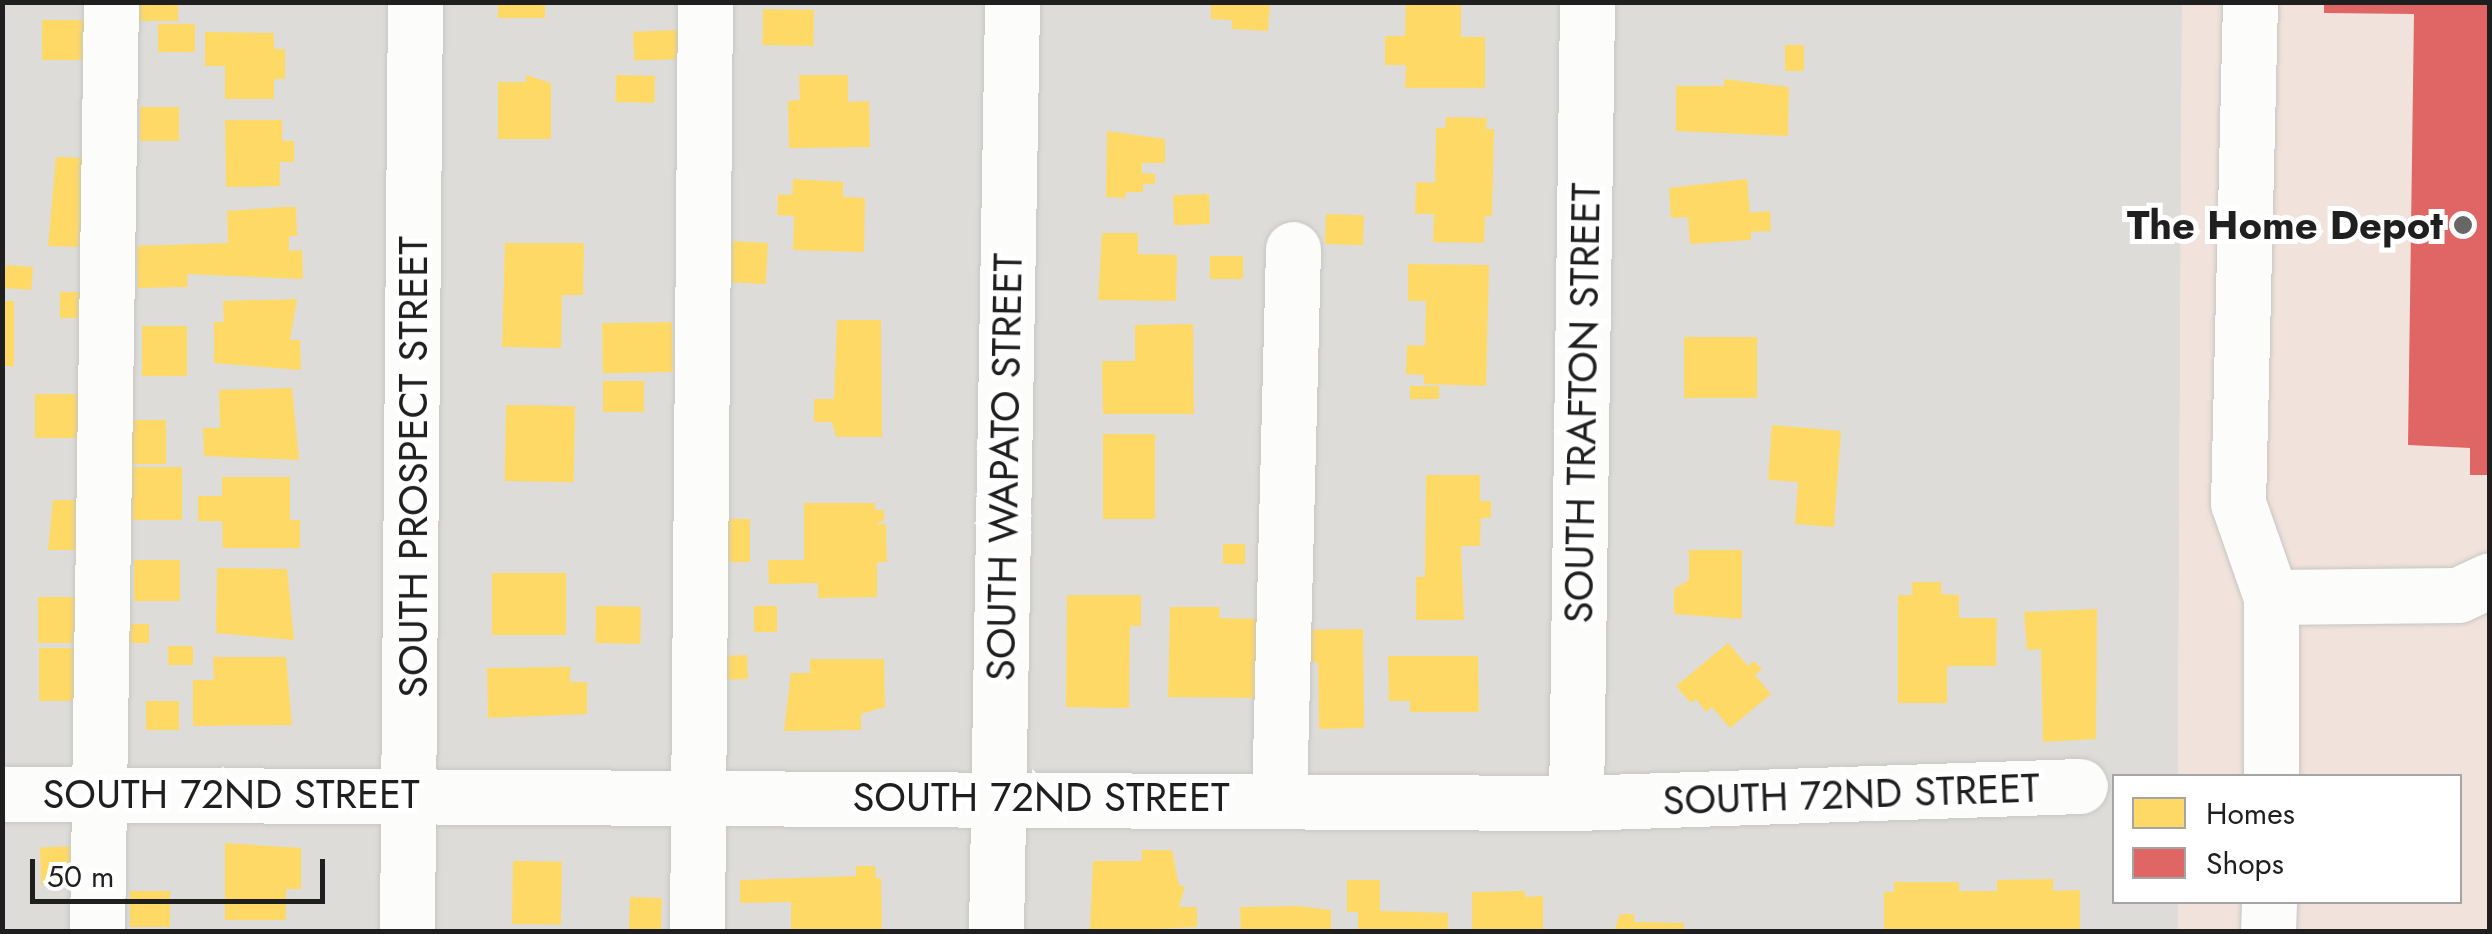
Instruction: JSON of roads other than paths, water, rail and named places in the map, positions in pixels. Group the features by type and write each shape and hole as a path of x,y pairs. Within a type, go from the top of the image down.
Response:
{"street":[{"path":"97,932 111,2"},
{"name":"SOUTH PROSPECT STREET","path":"407,932 416,2"},
{"path":"697,932 704,2"},
{"name":"SOUTH WAPATO STREET","path":"996,932 1012,2"},
{"name":"SOUTH TRAFTON STREET","path":"1576,802 1587,2"},
{"path":"2250,2 2238,503 2271,597 2271,774"},
{"path":"1279,799 1292,249"},
{"path":"2271,597 2458,595 2490,580"},
{"name":"SOUTH 72ND STREET","path":"2,794 998,796 1576,802 2080,786"},
{"path":"2268,932 2269,904"}],"place":[{"name":"The Home Depot","path":"2463,225"}]}
